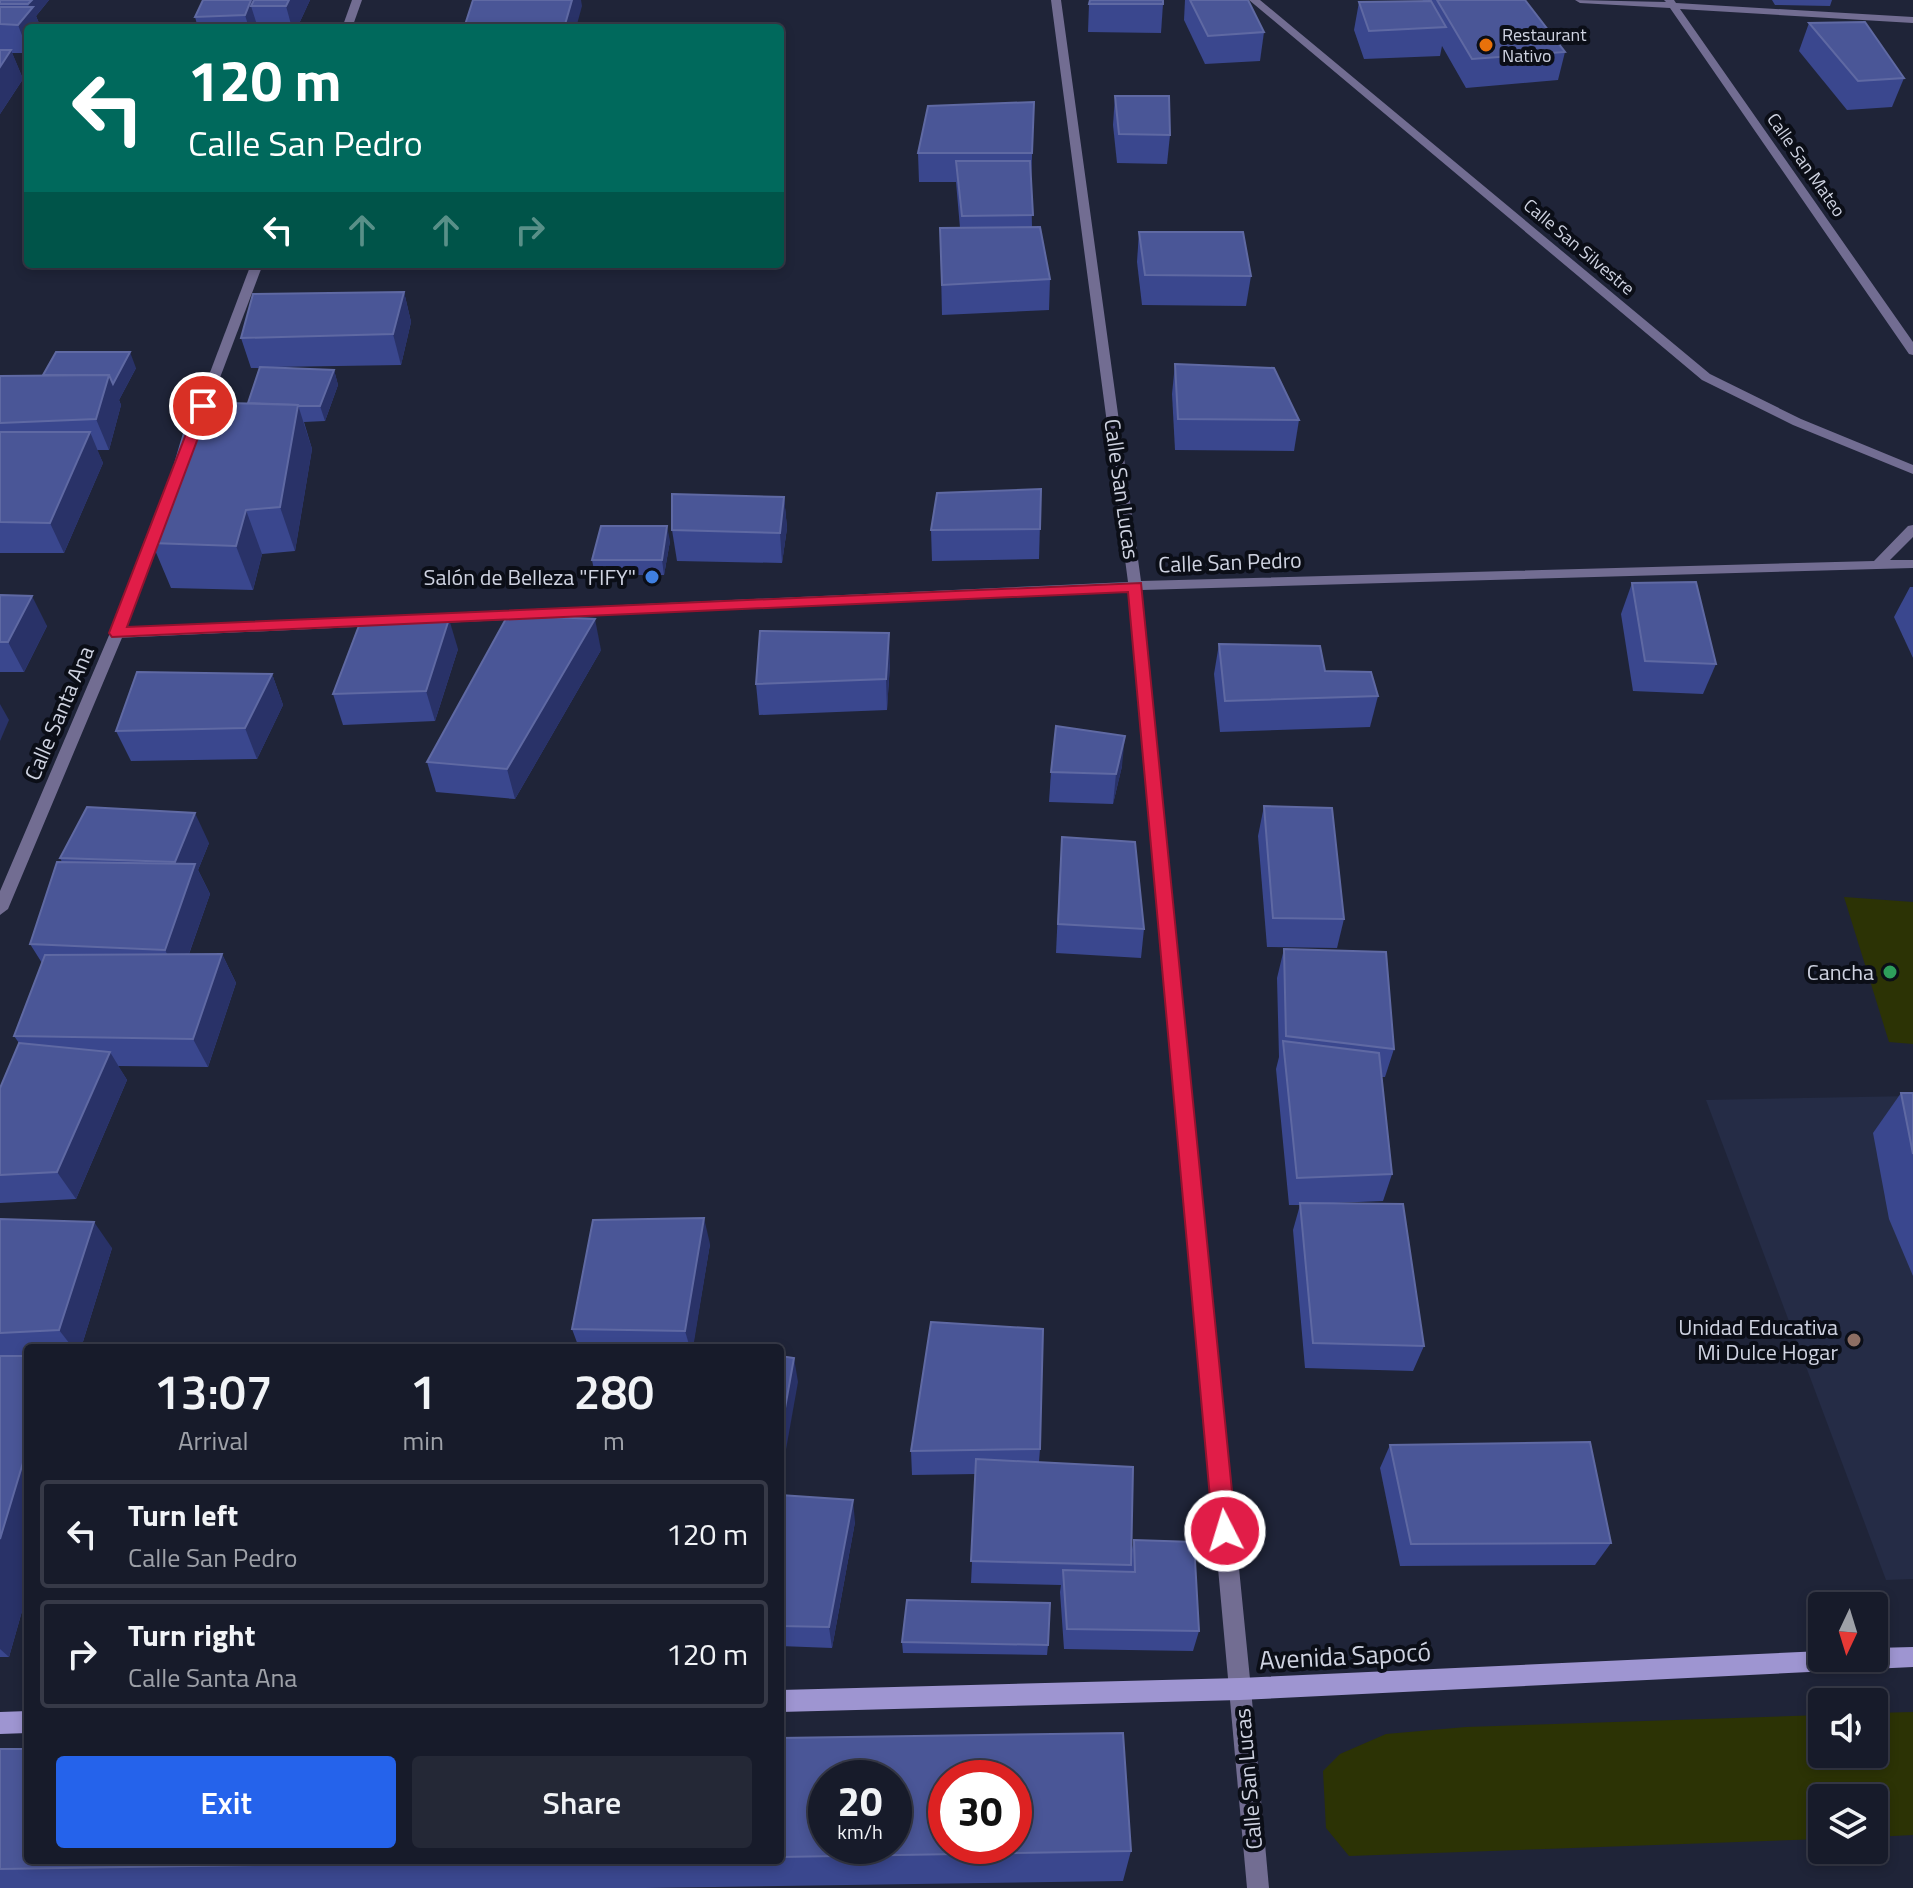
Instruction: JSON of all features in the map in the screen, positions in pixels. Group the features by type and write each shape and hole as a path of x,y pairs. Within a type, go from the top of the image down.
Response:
{"main road":[{"name":"Avenida Sapocó","path":"784,1701 1240,1689 1913,1657"},
{"path":"0,1723 24,1722"}],"street":[{"path":"348,24 357,0"},
{"name":"Calle San Lucas","path":"1056,0 1135,586 1258,1888"},
{"name":"Calle San Silvestre","path":"1254,0 1706,377 1797,422 1913,470"},
{"path":"1580,0 1670,2 1913,20"},
{"name":"Calle San Mateo","path":"1670,2 1913,351"},
{"path":"190,441 255,268"},
{"name":"Calle Santa Ana","path":"0,909 117,633 168,500"},
{"path":"1878,565 1913,529"},
{"name":"Calle San Pedro","path":"117,633 1135,586 1913,564"}],"shaded area":[{"name":"Unidad Educativa Mi Dulce Hogar","path":"1913,1096 1913,1579 1886,1580 1706,1100"}],"green space":[{"name":"Cancha","path":"1844,897 1913,902 1913,1044 1889,1042"},
{"path":"1913,1712 1913,1835 1888,1836 1888,1784 1808,1784 1808,1840 1349,1856 1326,1828 1323,1771 1340,1754 1386,1734 1466,1727 1808,1715 1808,1768 1888,1768 1888,1713"}],"building":[{"path":"0,0 32,0 28,4 0,4"},
{"path":"203,0 251,0 245,15 195,17"},
{"path":"254,0 289,0 286,6 251,6"},
{"path":"473,0 572,0 565,24 465,24"},
{"path":"1090,0 1163,0 1163,4 1089,4"},
{"path":"1190,0 1248,0 1264,32 1208,36"},
{"path":"1437,0 1525,0 1565,52 1472,59"},
{"path":"1431,1 1446,27 1369,31 1359,2"},
{"path":"0,7 33,7 18,25 0,24"},
{"path":"1865,22 1904,78 1858,81 1809,23"},
{"path":"0,50 11,50 0,67"},
{"path":"1115,96 1169,96 1170,135 1119,134"},
{"path":"1034,102 1032,153 918,153 928,106"},
{"path":"956,161 1030,161 1033,215 962,216"},
{"path":"1040,227 1050,279 942,285 940,228"},
{"path":"1139,232 1243,232 1251,276 1145,275"},
{"path":"404,292 393,334 241,338 253,294"},
{"path":"56,352 130,352 113,384 109,375 43,375"},
{"path":"1175,364 1274,368 1299,420 1178,419"},
{"path":"260,367 334,370 320,406 248,403"},
{"path":"109,375 96,419 0,423 0,376"},
{"path":"193,402 298,405 280,507 246,510 236,546 152,543"},
{"path":"0,432 90,432 50,523 0,522"},
{"path":"1041,489 1040,529 931,530 937,493"},
{"path":"672,494 784,497 780,533 672,530"},
{"path":"601,526 667,526 662,560 592,560"},
{"path":"1696,582 1716,664 1645,661 1632,583"},
{"path":"0,595 32,596 8,642 0,642"},
{"path":"508,615 595,619 507,769 427,762"},
{"path":"449,619 426,691 333,694 360,623"},
{"path":"760,631 889,633 886,679 756,684"},
{"path":"1219,644 1320,646 1325,671 1371,672 1378,696 1225,701"},
{"path":"137,672 272,674 245,728 116,731"},
{"path":"1056,726 1125,736 1116,774 1051,772"},
{"path":"1264,806 1332,808 1344,919 1273,918"},
{"path":"87,807 195,813 175,862 60,858"},
{"path":"1062,837 1135,842 1144,929 1058,924"},
{"path":"57,862 195,864 165,950 30,944"},
{"path":"1284,949 1386,952 1394,1049 1286,1036"},
{"path":"222,954 193,1039 14,1036 45,955"},
{"path":"1283,1041 1379,1053 1392,1174 1297,1178"},
{"path":"19,1043 110,1052 57,1172 0,1175 0,1088"},
{"path":"1901,1093 1913,1093 1913,1154"},
{"path":"1300,1203 1403,1204 1424,1346 1313,1343"},
{"path":"704,1218 685,1331 572,1329 593,1220"},
{"path":"0,1219 94,1222 59,1330 0,1333"},
{"path":"931,1322 1043,1329 1040,1449 911,1451"},
{"path":"0,1356 24,1356 24,1459 0,1539"},
{"path":"784,1357 794,1358 784,1414"},
{"path":"1590,1442 1611,1543 1411,1544 1390,1445"},
{"path":"976,1459 1133,1467 1131,1565 971,1561"},
{"path":"784,1495 853,1500 829,1627 784,1626"},
{"path":"1134,1540 1194,1542 1199,1631 1067,1629 1063,1570 1135,1572"},
{"path":"907,1600 1050,1603 1048,1645 902,1642"},
{"path":"1123,1733 1131,1851 1032,1853 1032,1760 928,1760 928,1854 912,1855 912,1760 808,1760 808,1857 784,1857 784,1738"},
{"path":"0,1749 24,1749 24,1864 322,1864 0,1869"}],"place":[{"name":"Restaurant Nativo","path":"1486,45"},
{"name":"Salón de Belleza \"FIFY\"","path":"652,577"},
{"name":"Cancha","path":"1890,972"},
{"name":"Unidad Educativa Mi Dulce Hogar","path":"1854,1340"}],"route":[{"path":"203,406 117,633 1135,586 1225,1531"}]}
